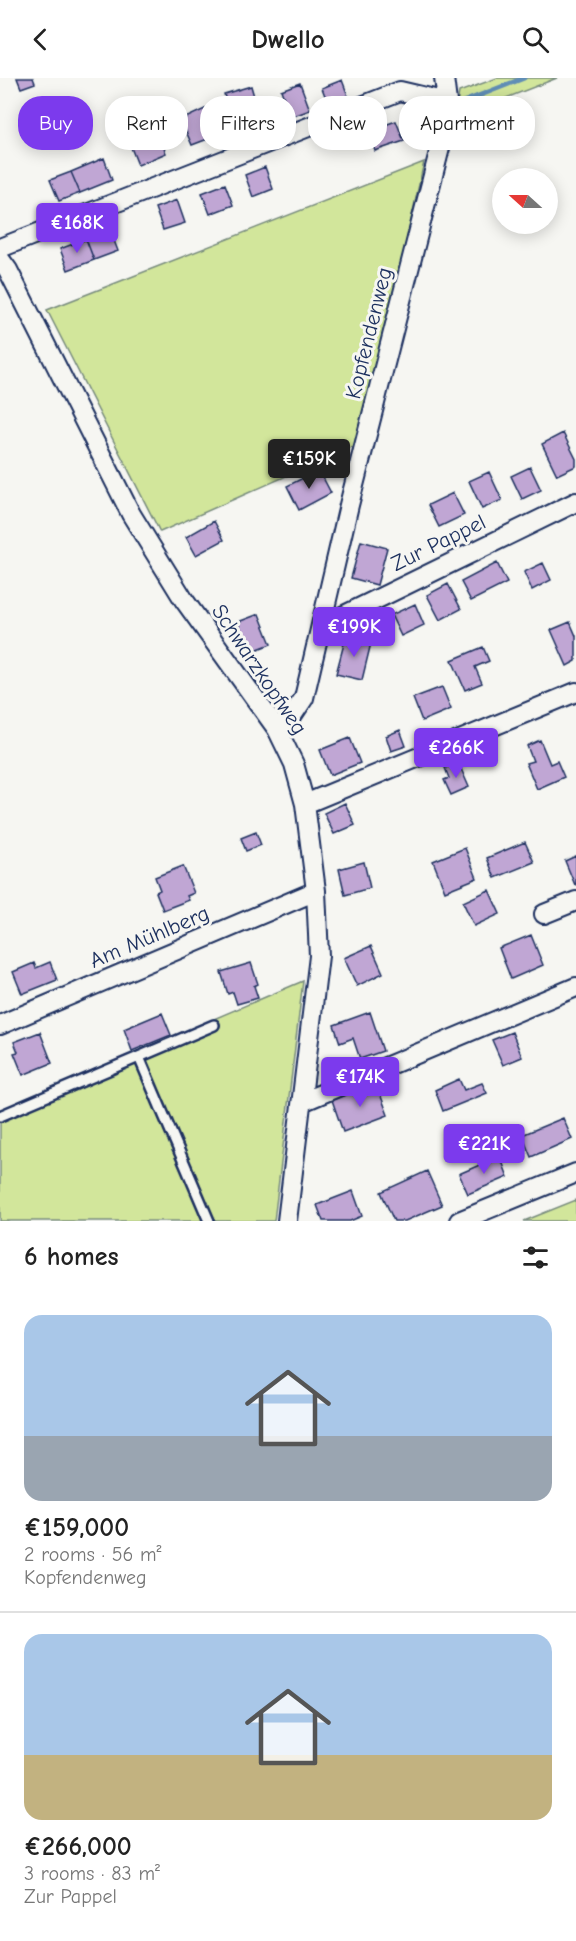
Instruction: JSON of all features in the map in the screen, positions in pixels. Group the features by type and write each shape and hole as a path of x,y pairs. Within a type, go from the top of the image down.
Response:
{"street":[{"name":"Kopfendenweg","path":"444,78 446,96"},
{"path":"0,248 400,91 421,96"},
{"name":"Kopfendenweg","path":"277,729 290,720 304,698 349,505 439,150"},
{"name":"Schwarzkopfweg","path":"0,259 8,270 131,514 184,600 277,729 294,764 305,804 316,891 319,956 287,1221"},
{"name":"Zur Pappel","path":"322,626 576,502"},
{"path":"305,804 576,692"},
{"name":"Am Mühlberg","path":"0,1025 316,891"},
{"path":"544,914 576,901"},
{"path":"302,1102 576,987"},
{"path":"459,1221 576,1173"}],"lane":[{"path":"0,1116 214,1025"},
{"path":"139,1056 209,1221"}],"green space":[{"path":"497,78 557,78 511,96 458,96 459,92"},
{"path":"424,162 361,443 160,532 47,310"},
{"path":"303,981 274,1221 0,1221 0,1110"},
{"path":"576,1200 576,1221 524,1221"}],"building":[{"path":"17,78 33,78 35,83 21,88"},
{"path":"342,80 348,96 325,96 322,88"},
{"path":"300,83 308,111 296,115 296,96 283,96 281,90"},
{"path":"251,86 254,96 225,96 224,94"},
{"path":"200,111 200,142 192,145 188,136 188,117"},
{"path":"396,121 399,128 399,143 387,147 387,124"},
{"path":"132,150 165,150 166,153 138,165"},
{"path":"104,158 112,180 80,193 71,172"},
{"path":"265,167 273,189 253,197 245,175"},
{"path":"71,172 80,193 59,201 50,180"},
{"path":"225,184 233,205 210,214 202,193"},
{"path":"177,200 185,223 163,230 155,208"},
{"path":"110,230 118,251 94,260 86,239"},
{"path":"86,239 94,260 68,270 60,249"},
{"path":"563,433 576,459 576,466 557,475 542,444"},
{"path":"530,467 541,490 522,499 511,476"},
{"path":"319,470 331,493 299,510 287,486"},
{"path":"489,472 502,500 482,509 469,481"},
{"path":"453,493 464,515 439,527 428,505"},
{"path":"214,521 224,540 196,555 186,537"},
{"path":"361,541 387,548 377,585 351,578"},
{"path":"497,563 507,583 471,601 461,582"},
{"path":"543,563 551,580 532,590 524,572"},
{"path":"448,584 461,609 440,620 427,595"},
{"path":"415,604 424,625 401,636 391,615"},
{"path":"259,614 271,644 250,652 238,622"},
{"path":"570,622 576,636 576,661 567,666 551,630"},
{"path":"346,636 371,643 362,680 336,674"},
{"path":"483,647 489,661 475,667 482,683 465,690 452,660"},
{"path":"442,687 451,709 422,721 413,698"},
{"path":"400,730 406,746 391,751 386,736"},
{"path":"350,738 360,763 330,775 320,750"},
{"path":"540,740 550,764 557,761 564,777 537,789 526,763 533,761 527,746"},
{"path":"458,762 469,787 451,795 444,780 449,778 445,768"},
{"path":"345,803 355,825 334,834 324,813"},
{"path":"256,832 261,845 246,851 241,838"},
{"path":"525,842 534,862 495,878 487,858"},
{"path":"465,848 477,878 445,891 433,861"},
{"path":"576,856 576,885 575,885 565,861"},
{"path":"364,862 370,888 345,895 339,869"},
{"path":"183,866 194,893 187,896 189,900 163,910 156,892 160,890 155,877"},
{"path":"489,890 500,914 474,926 463,902"},
{"path":"531,935 543,965 511,979 499,948"},
{"path":"371,946 383,973 357,986 344,958"},
{"path":"50,962 57,980 22,994 13,972 34,963 36,968"},
{"path":"251,963 258,984 254,986 258,998 237,1004 233,992 228,994 221,972"},
{"path":"370,1012 383,1051 360,1059 353,1038 340,1043 334,1025"},
{"path":"162,1013 171,1035 132,1051 124,1029"},
{"path":"40,1032 52,1063 23,1075 14,1053 18,1052 14,1042"},
{"path":"512,1032 522,1057 503,1065 492,1040"},
{"path":"459,1079 464,1090 482,1083 487,1093 443,1111 435,1090"},
{"path":"376,1083 388,1115 343,1132 332,1100"},
{"path":"563,1118 572,1139 531,1157 522,1135"},
{"path":"500,1156 508,1177 468,1194 459,1174"},
{"path":"427,1171 442,1205 405,1221 394,1221 381,1192"},
{"path":"353,1191 362,1216 350,1221 323,1221 317,1205"}],"waterway":[{"path":"478,96 524,78"}]}
